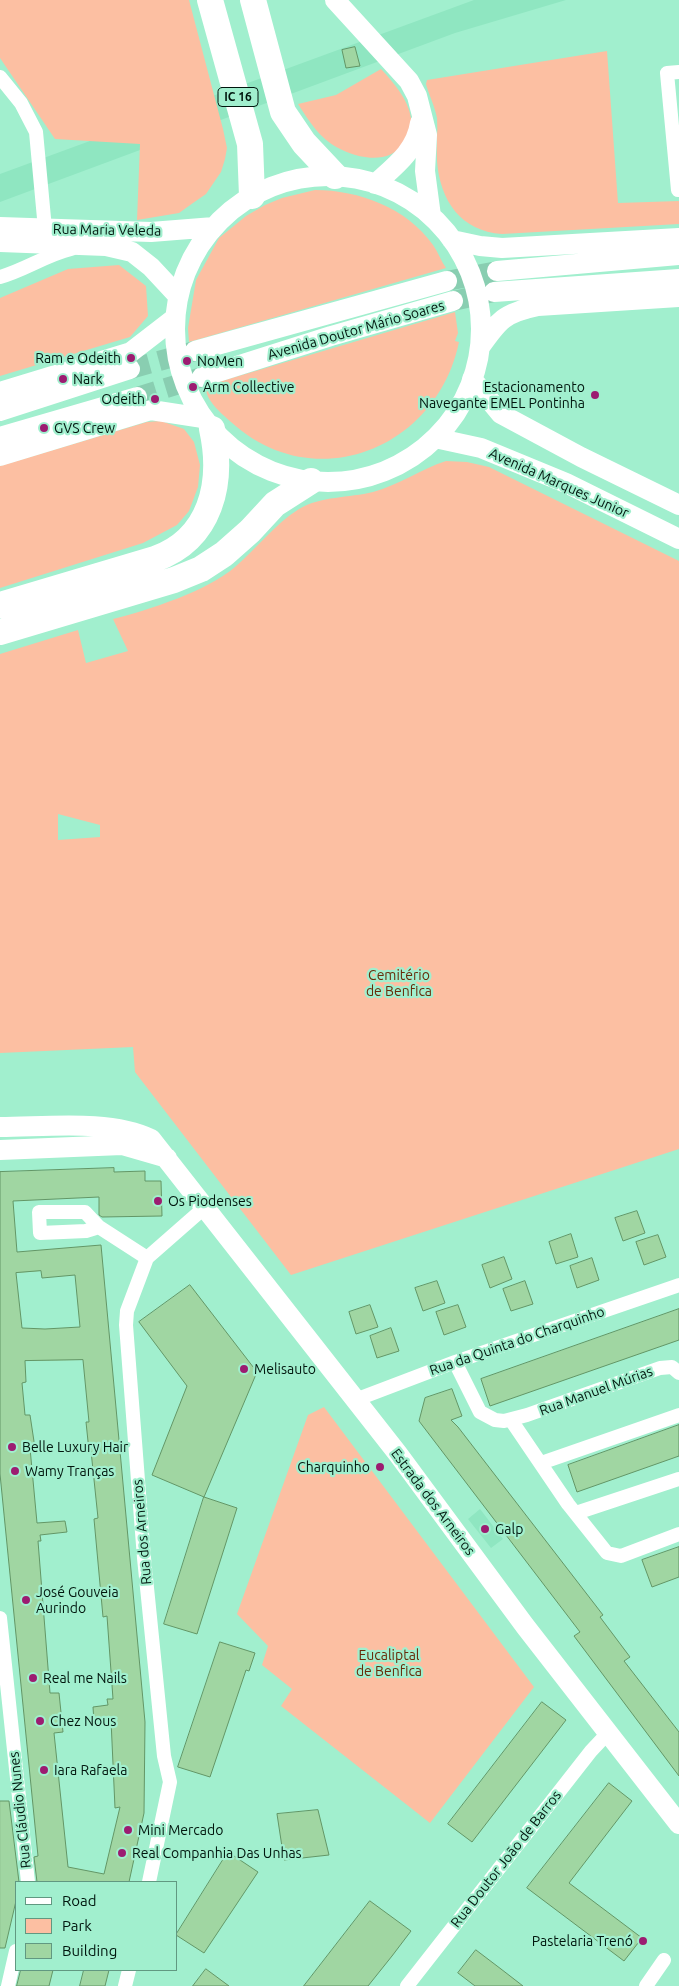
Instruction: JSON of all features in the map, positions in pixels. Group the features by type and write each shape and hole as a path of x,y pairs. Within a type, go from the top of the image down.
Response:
{"highway":[{"name":"IC 16","path":"210,0 250,144 252,196"},
{"name":"IC 16","path":"254,0 283,112 304,144 335,176"},
{"path":"0,605 154,559 178,547 198,527 208,512 214,494 217,472 216,450 208,424"},
{"path":"0,632 174,580 201,568 224,554 244,537 275,504 311,481"}],"main road":[{"path":"335,0 408,81 417,96 426,135 426,171 431,216"},
{"path":"375,184 402,160 413,146 419,130 422,111"},
{"path":"335,176 375,184 414,203 431,216 452,240 464,259 473,280 480,317 480,346 472,379 459,407 435,438 408,459 378,473 345,481 311,481 283,475 257,464 240,454 208,424 192,400 184,381 175,340 175,318 178,296 190,263 214,226 232,210 252,196 278,184 306,178 335,176"},
{"name":"Rua Maria Veleda","path":"0,227 151,232 214,226"},
{"path":"452,240 480,246 502,248 679,238"},
{"name":"Rua Maria Veleda","path":"0,242 106,246 132,252 151,267 178,296"},
{"path":"497,271 679,255"},
{"path":"494,292 679,279"},
{"name":"Avenida Doutor Mário Soares","path":"195,351 447,281"},
{"path":"480,346 498,322 522,309 538,306 679,297"},
{"name":"Avenida Doutor Mário Soares","path":"202,377 331,336 453,301"},
{"path":"0,392 131,352 175,318"},
{"path":"0,411 130,369"},
{"path":"472,379 502,414 581,457 679,505"},
{"path":"0,437 137,397"},
{"path":"0,456 151,410 208,424"},
{"name":"Avenida Marques Junior","path":"435,438 481,448 566,483 679,539"},
{"name":"Estrada dos Arneiros","path":"0,1127 125,1129 151,1139 186,1181 204,1208 398,1454 607,1734 679,1824"},
{"path":"0,1150 122,1145 167,1158"}],"street":[{"path":"678,190 667,73 679,72"},
{"path":"0,77 21,103 36,132 45,229"},
{"path":"0,277 11,274 48,256 88,246"},
{"name":"Rua dos Arneiros","path":"148,1881 170,1782 164,1756 144,1558 126,1325 127,1311 147,1258 204,1208"},
{"path":"99,1226 147,1258"},
{"name":"Rua da Quinta do Charquinho","path":"355,1400 455,1362 679,1285"},
{"name":"Rua Manuel Múrias","path":"455,1362 480,1412 495,1420 511,1420 660,1368 672,1368 679,1373"},
{"path":"541,1463 679,1414"},
{"path":"511,1420 576,1514 608,1553 621,1556 679,1534"},
{"path":"576,1514 679,1479"},
{"name":"Rua Cláudio Nunes","path":"0,1618 28,1881"},
{"name":"Rua Doutor João de Barros","path":"407,1986 591,1751 607,1734"},
{"path":"8,1986 15,1955"},
{"path":"646,1986 664,1960"},
{"path":"125,1986 129,1971"}],"shaded area":[{"path":"474,0 566,0 455,33 0,202 0,174"},
{"name":"Galp","path":"480,1509 503,1539 491,1548 468,1519"}],"green space":[{"path":"0,0 189,0 227,148 221,172 206,194 179,213 137,220 140,144 55,139 0,58"},
{"path":"607,51 618,203 679,201 679,224 502,234 488,232 464,220 448,201 439,175 437,118 426,84 427,80"},
{"path":"381,69 404,98 411,122 403,143 396,151 386,156 376,158 364,157 342,150 316,130 298,104 336,95"},
{"path":"315,190 348,193 396,211 422,232 435,248 446,268 189,342 188,328 196,280 219,238 246,216 265,205 282,198"},
{"path":"119,265 146,286 148,316 130,337 0,376 0,298 68,269"},
{"path":"455,312 458,333 455,341 459,342 446,379 426,410 399,434 368,451 334,458 299,457 264,445 223,415 211,402 206,391 205,386"},
{"path":"161,421 184,429 194,442 200,465 198,487 189,511 177,525 143,543 0,588 0,466 147,422"},
{"name":"Cemitério de Benfica","path":"446,461 467,462 489,467 679,561 679,1149 291,1275 135,1072 133,1047 0,1053 0,654 78,630 86,663 128,651 113,619 177,599 223,576 299,509 326,499 373,492","holes":["58,814 100,825 100,837 58,840"]},
{"name":"Eucaliptal de Benfica","path":"324,1407 534,1687 430,1823 281,1706 292,1689 262,1665 268,1646 237,1614 308,1415"}],"building":[{"path":"355,47 360,66 346,68 342,50"},
{"path":"114,1168 114,1172 145,1171 145,1181 161,1181 162,1216 102,1217 99,1215 99,1197 13,1201 17,1252 101,1245 145,1722 144,1813 129,1881 37,1881 34,1857 38,1856 0,1474 0,1172","holes":["41,1271 42,1278 75,1275 80,1327 22,1328 16,1273","83,1360 89,1422 86,1422 98,1518 94,1519 103,1617 107,1616 113,1699 107,1699 108,1705 93,1707 94,1722 111,1720 115,1808 120,1807 104,1874 68,1867 54,1733 63,1732 59,1693 50,1693 38,1541 41,1541 40,1535 67,1532 65,1521 37,1523 30,1448 35,1448 30,1415 25,1415 22,1383 26,1382 25,1361"]},
{"path":"637,1211 645,1233 623,1241 615,1218"},
{"path":"571,1234 578,1257 556,1264 549,1242"},
{"path":"658,1235 666,1257 644,1265 636,1242"},
{"path":"504,1257 512,1279 490,1288 482,1265"},
{"path":"592,1258 599,1280 577,1288 570,1266"},
{"path":"437,1281 445,1303 423,1311 415,1288"},
{"path":"525,1281 533,1304 511,1311 503,1289"},
{"path":"190,1285 257,1372 204,1497 152,1475 187,1386 139,1322"},
{"path":"370,1305 378,1327 356,1334 349,1312"},
{"path":"458,1305 466,1327 444,1335 436,1312"},
{"path":"679,1309 679,1340 490,1406 481,1379"},
{"path":"391,1328 399,1351 377,1358 370,1336"},
{"path":"452,1389 462,1416 451,1420 603,1615 600,1617 630,1657 624,1661 679,1732 679,1776 574,1636 580,1632 419,1421 425,1398"},
{"path":"679,1425 679,1456 577,1492 568,1465"},
{"path":"204,1497 237,1508 197,1634 164,1624"},
{"path":"679,1547 679,1577 652,1587 642,1560"},
{"path":"220,1642 255,1653 249,1671 246,1670 210,1777 178,1767"},
{"path":"542,1702 566,1720 472,1842 448,1824"},
{"path":"609,1783 632,1801 569,1883 642,1938 624,1961 527,1888"},
{"path":"0,1801 9,1801 19,1881 15,1881 15,1905 5,1948 0,1948"},
{"path":"318,1810 329,1855 284,1860 277,1814"},
{"path":"228,1852 258,1872 204,1953 178,1936 178,1932"},
{"path":"370,1901 411,1931 392,1956 368,1986 304,1986"},
{"path":"476,1950 523,1986 475,1986 458,1973"},
{"path":"206,1969 229,1986 193,1986"},
{"path":"21,1971 53,1971 49,1986 17,1986"},
{"path":"84,1971 109,1971 105,1986 80,1986"}],"tunnel":[{"path":"447,281 497,271"},
{"path":"453,301 494,292"},
{"path":"130,369 195,351"},
{"path":"137,397 202,377"}],"place":[{"name":"Ram e Odeith","path":"131,358"},
{"name":"NoMen","path":"187,361"},
{"name":"Nark","path":"63,379"},
{"name":"Arm Collective","path":"193,387"},
{"name":"Estacionamento Navegante EMEL Pontinha","path":"595,395"},
{"name":"Odeith","path":"155,399"},
{"name":"GVS Crew","path":"44,428"},
{"name":"Os Piodenses","path":"158,1201"},
{"name":"Melisauto","path":"244,1369"},
{"name":"Belle Luxury Hair","path":"12,1447"},
{"name":"Charquinho","path":"380,1467"},
{"name":"Wamy Tranças","path":"15,1471"},
{"name":"Galp","path":"485,1529"},
{"name":"José Gouveia Aurindo","path":"26,1600"},
{"name":"Real me Nails","path":"33,1678"},
{"name":"Chez Nous","path":"40,1721"},
{"name":"Iara Rafaela","path":"44,1770"},
{"name":"Mini Mercado","path":"128,1830"},
{"name":"Real Companhia Das Unhas","path":"122,1853"},
{"name":"Pastelaria Trenó","path":"643,1941"}]}
